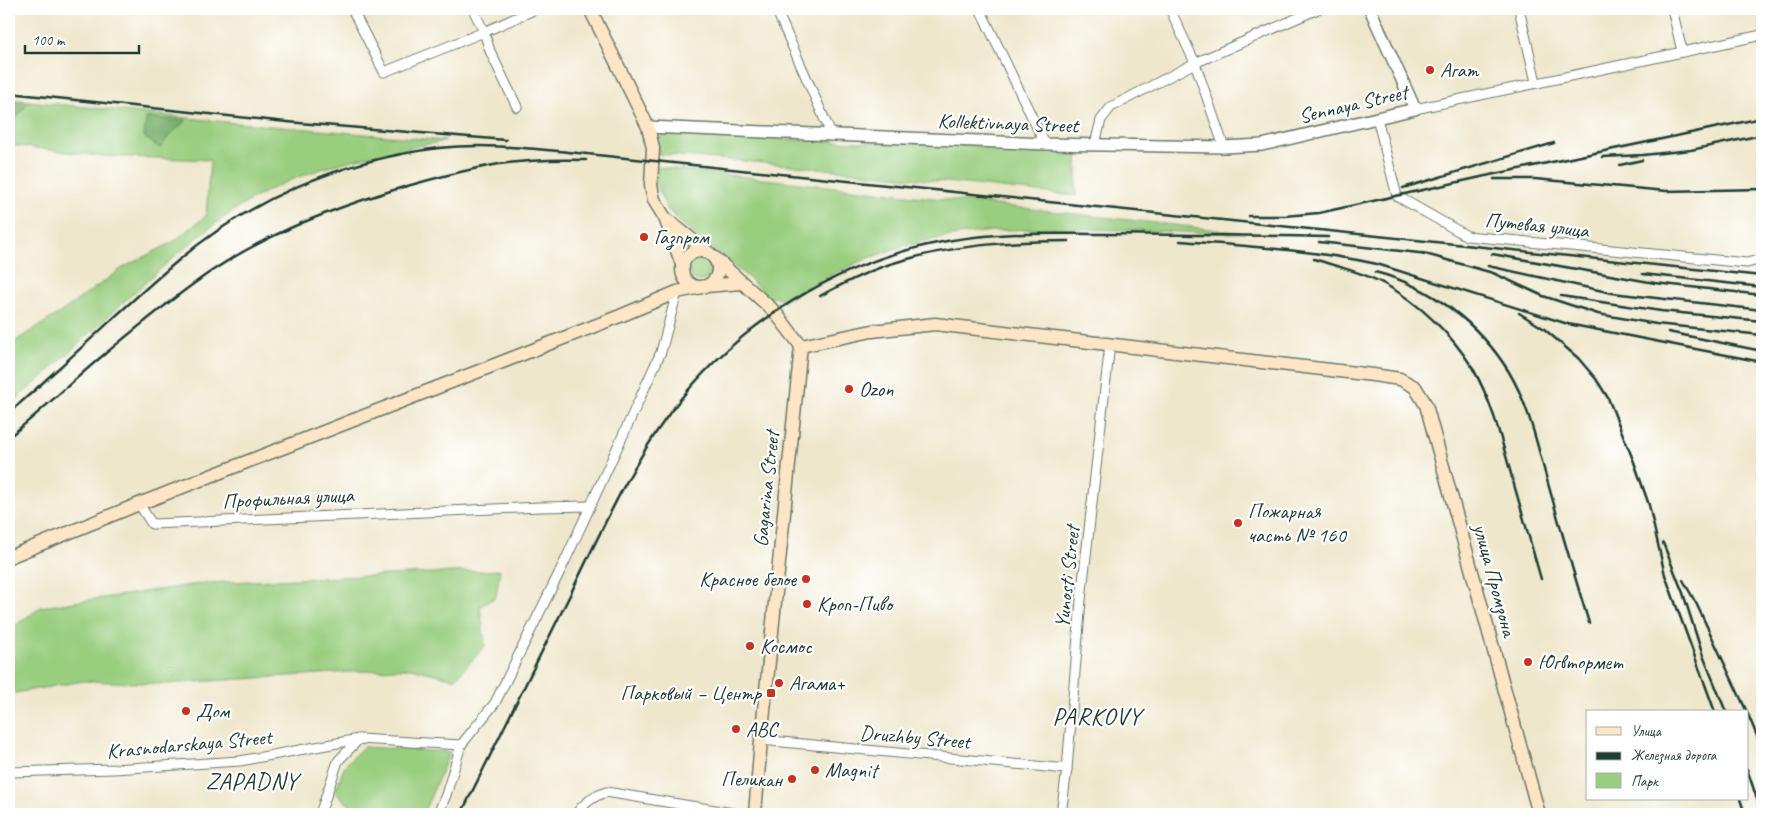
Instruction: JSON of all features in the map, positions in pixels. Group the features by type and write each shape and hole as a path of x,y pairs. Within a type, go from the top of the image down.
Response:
{"main road":[{"path":"590,9 648,127 653,148 651,185 654,200 665,218 683,271 690,284 703,287 713,282 717,275 718,266 713,257 703,252 694,252 686,259 683,271 677,292"},
{"path":"665,218 713,257 774,312 801,346 872,332 935,324 1110,344"},
{"path":"9,557 677,292 740,283"},
{"name":"улица Промзона","path":"1110,344 1373,375 1400,380 1415,387 1426,405 1539,814"},
{"name":"Gagarina Street","path":"755,814 801,346"}],"street":[{"path":"352,9 384,72 536,9"},
{"path":"473,9 484,32 490,51 517,107"},
{"path":"776,9 832,136"},
{"path":"980,9 1045,144"},
{"path":"1170,9 1195,64 1224,147"},
{"name":"Kollektivnaya Street","path":"648,127 832,136 1045,144 1095,144 1101,120 1111,107 1195,64 1318,9"},
{"path":"1370,9 1415,109"},
{"path":"1520,9 1536,82"},
{"path":"1672,9 1682,51"},
{"name":"Sennaya Street","path":"1095,144 1224,147 1262,145 1536,82 1762,35"},
{"name":"Путевая улица","path":"1377,118 1397,196 1467,236 1747,263 1762,259"},
{"path":"438,814 446,795 461,745 495,703 590,506 661,352 677,292"},
{"name":"Yunosti Street","path":"1061,814 1067,769 1081,600 1110,344"},
{"name":"Профильная улица","path":"139,504 152,524 590,506"},
{"path":"320,814 338,761 359,739"},
{"name":"Krasnodarskaya Street","path":"9,772 114,769 240,760 359,739 461,745"},
{"name":"Druzhby Street","path":"761,740 1067,769"},
{"path":"576,814 580,808 598,795 606,792 740,814"}],"green space":[{"path":"9,99 29,101 9,127"},
{"path":"29,101 226,122 446,141 335,165 292,180 254,198 222,219 176,256 9,405 9,351 17,340 61,312 124,267 173,242 206,216 210,160 101,156 9,145 9,127","holes":["146,118 185,121 168,137 160,148"]},
{"path":"146,118 186,120 168,137 160,148 144,137"},
{"path":"662,135 1078,149 1076,196 789,165 658,154 658,139"},
{"path":"657,167 1245,233 1031,229 988,231 946,237 905,246 857,263 826,277 782,302 777,296 770,300 750,279 688,230 667,209 656,184"},
{"path":"700,259 710,266 711,270 704,280 700,281 690,274 689,270 696,260"},
{"path":"500,570 496,597 480,606 485,646 455,679 411,668 166,684 83,681 9,694 9,630 41,607 205,583"},
{"path":"363,747 450,752 423,814 359,814 335,792 345,765"}],"railway":[{"path":"9,93 287,122 506,140"},
{"path":"1249,216 1319,213 1762,118"},
{"path":"1602,157 1691,150 1762,135"},
{"path":"1403,188 1554,143"},
{"path":"9,412 173,265 232,221 264,203 331,173 366,162 439,148 471,146 504,147 568,152 1762,276"},
{"path":"9,437 94,363 170,301 215,269 265,240 343,207 448,175 486,166 510,163 543,160 586,160"},
{"path":"1620,165 1642,160"},
{"path":"1494,179 1535,179 1666,191 1762,189"},
{"path":"461,814 615,504 654,435 696,382 725,352 757,325 792,301 828,281 867,264 906,250 967,238 1006,234 1328,237"},
{"path":"820,296 868,272 918,256 983,245 1069,241"},
{"path":"1180,241 1304,252 1353,259 1377,264 1568,324 1762,362"},
{"path":"1319,242 1428,254"},
{"path":"1422,253 1493,273 1543,296 1598,314 1656,324 1762,335"},
{"path":"1492,254 1655,283 1762,295"},
{"path":"1314,259 1371,277 1388,286 1424,312 1445,332 1464,355 1479,379 1495,419 1541,579"},
{"path":"1488,266 1612,293 1762,310"},
{"path":"1375,272 1415,287 1451,309 1483,338 1509,372 1523,399 1533,428 1589,623"},
{"path":"1643,274 1762,287"},
{"path":"1561,296 1661,311 1762,321"},
{"path":"1519,313 1543,328 1578,358 1596,379 1608,398 1649,505 1665,575 1714,710"},
{"path":"1668,332 1762,351"},
{"path":"1663,543 1683,593 1702,653 1725,710"},
{"path":"1683,580 1697,605 1746,710"},
{"path":"1748,714 1762,748"},
{"path":"1748,772 1762,814"},
{"path":"1740,800 1745,814"}],"place":[{"name":"Агат","path":"1430,70"},
{"name":"Газпром","path":"644,237"},
{"name":"Ozon","path":"849,389"},
{"name":"Пожарная часть № 160","path":"1238,523"},
{"name":"Красное белое","path":"806,579"},
{"name":"Кроп-Пиво","path":"807,604"},
{"name":"Космос","path":"750,646"},
{"name":"Югвтормет","path":"1528,662"},
{"name":"Агама+","path":"779,683"},
{"name":"Парковый – Центр","path":"771,693"},
{"name":"Дом","path":"186,711"},
{"name":"ABC","path":"736,729"},
{"name":"Magnit","path":"815,770"},
{"name":"Пеликан","path":"792,779"}],"district":[{"name":"PARKOVY","path":"1097,716"},
{"name":"ZAPADNY","path":"252,781"}]}
